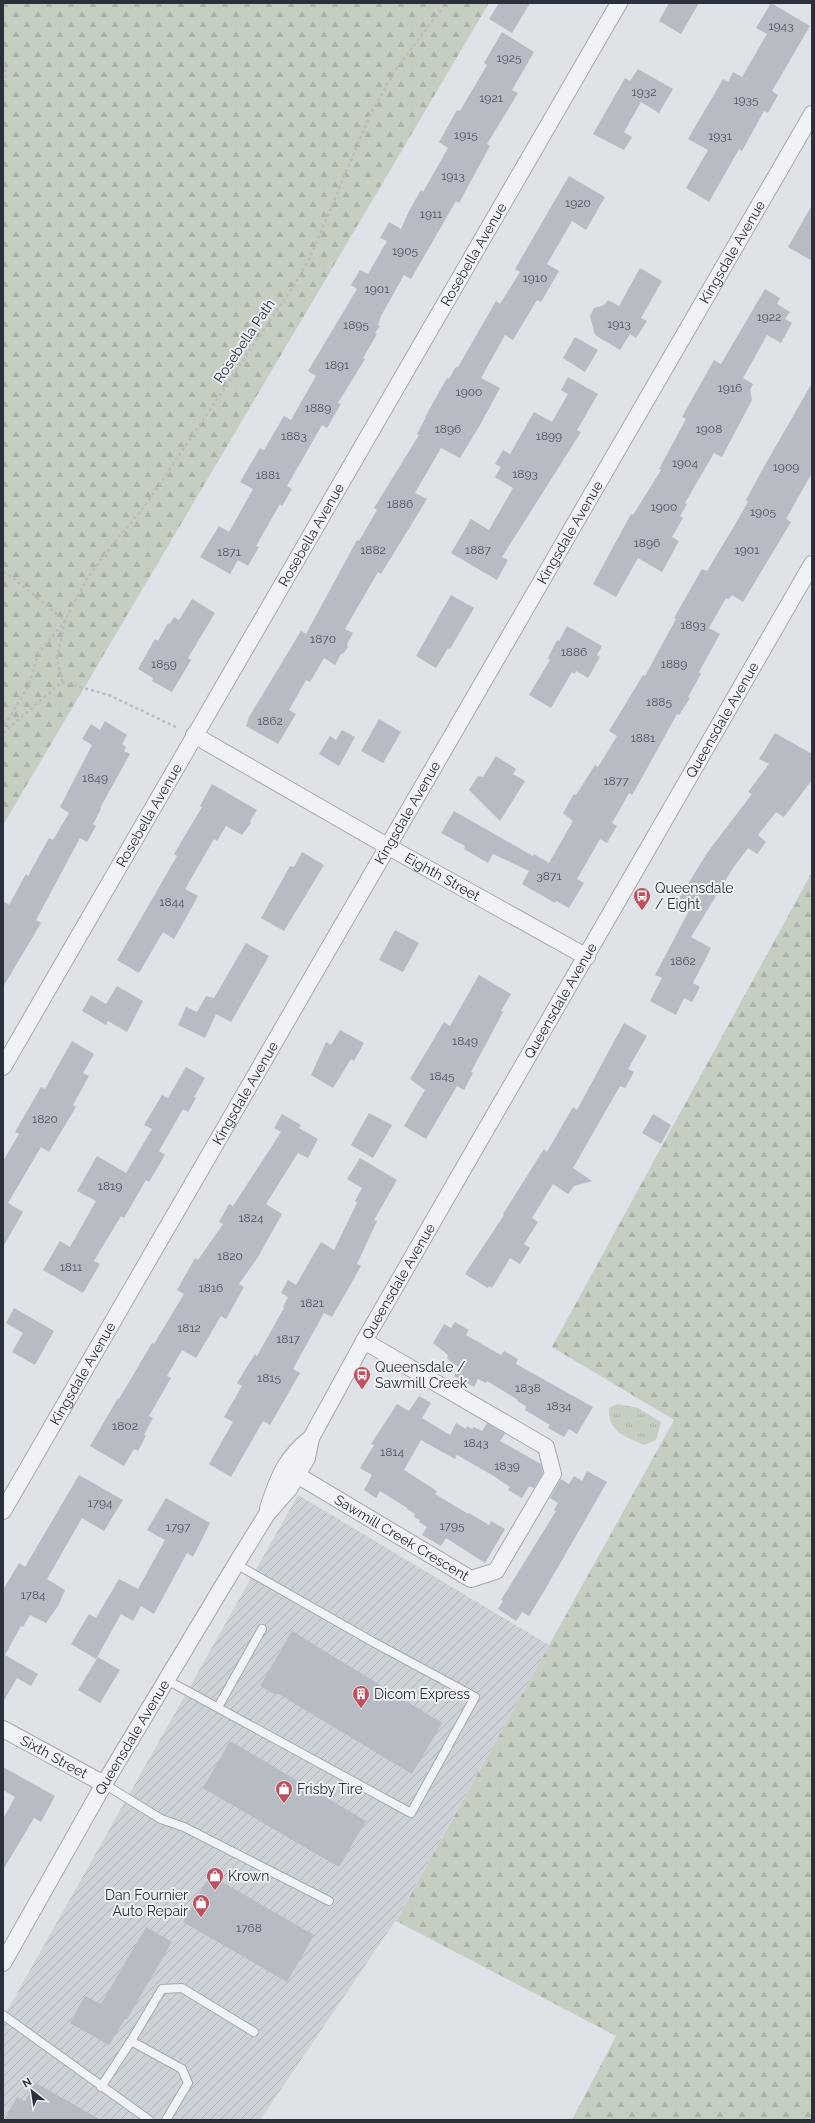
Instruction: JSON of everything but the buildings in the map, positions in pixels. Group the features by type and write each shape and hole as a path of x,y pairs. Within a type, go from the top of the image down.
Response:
{"street":[{"name":"Rosebella Avenue","path":"3,1067 619,3"},
{"name":"Kingsdale Avenue","path":"3,1511 812,114"},
{"name":"Queensdale Avenue","path":"3,1963 104,1784 236,1564 267,1514 289,1488 307,1458 311,1438 364,1341 587,957 812,564"},
{"name":"Eighth Street","path":"194,736 387,846 587,957"},
{"name":"Sawmill Creek Crescent","path":"297,1475 471,1579 496,1571 553,1474 546,1447 364,1341"},
{"name":"Queensdale Avenue","path":"267,1514 277,1481 295,1451 311,1438"},
{"name":"Sixth Street","path":"3,1729 104,1784"}],"lane":[{"path":"167,1680 411,1813 475,1697 373,1642 236,1564"},
{"path":"218,1707 262,1629"},
{"path":"104,1784 161,1818 184,1827 329,1901"},
{"path":"101,2087 162,1989 182,1988 254,2032"},
{"path":"3,2015 25,2029 101,2087 149,2120"},
{"path":"131,2041 182,2069 188,2083 166,2120"}],"path":[{"name":"Rosebella Path","path":"62,682 57,658 65,621 86,580 112,545 144,507 294,284 321,234 372,113 396,69 446,3"},
{"path":"3,51 6,78 3,88"},
{"path":"3,572 12,577 65,621 38,654 29,685 3,728"},
{"path":"3,733 62,682 109,695 194,736"}],"shaded area":[{"path":"298,1495 549,1645 396,1920 260,2120 3,2120 3,2018"}],"green space":[{"path":"3,3 489,3 3,825"},
{"path":"812,872 812,2120 572,2120 616,2036 396,1921 674,1420 552,1347"},
{"path":"618,1404 638,1408 661,1422 656,1440 644,1445 624,1436 614,1428 609,1416 609,1408"}],"place":[{"name":"Queensdale / Eight","path":"642,911"},
{"name":"Queensdale / Sawmill Creek","path":"362,1390"},
{"name":"Dicom Express","path":"361,1709"},
{"name":"Frisby Tire","path":"284,1804"},
{"name":"Krown","path":"215,1891"},
{"name":"Dan Fournier Auto Repair","path":"201,1918"}]}
